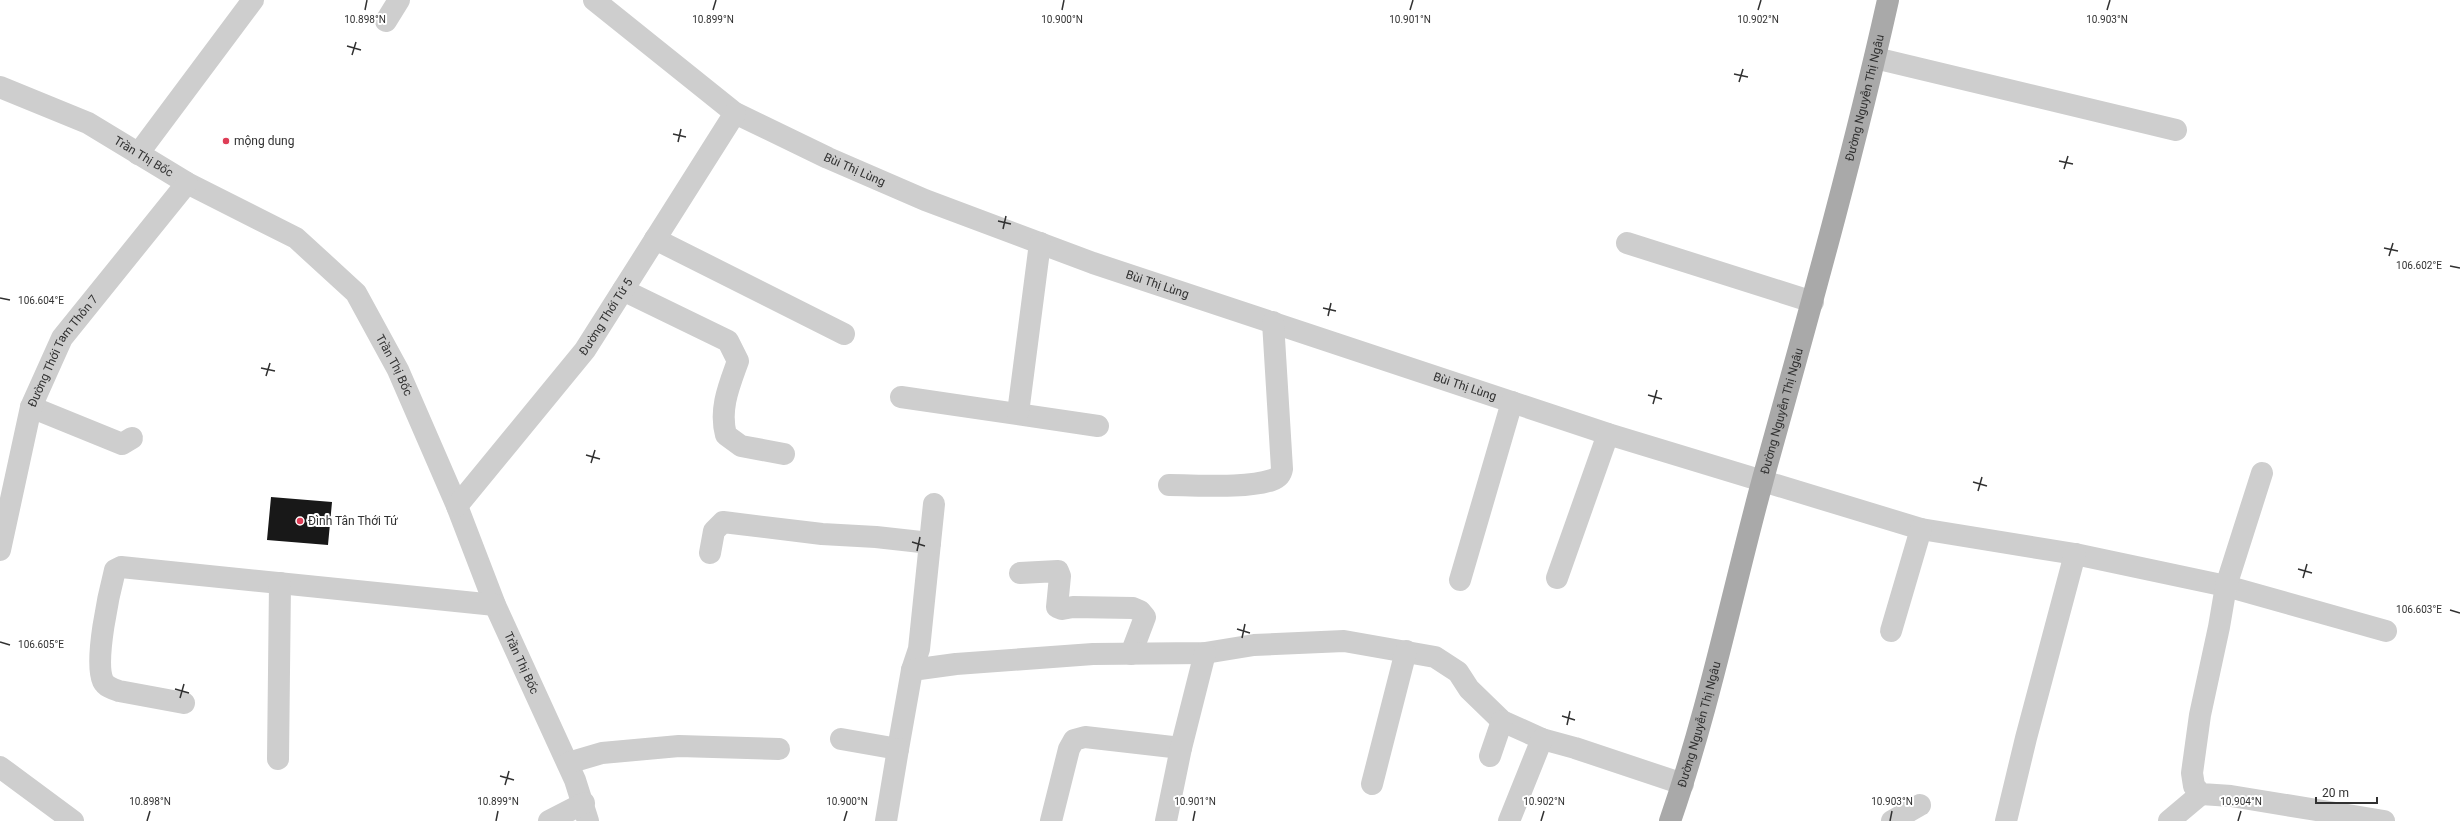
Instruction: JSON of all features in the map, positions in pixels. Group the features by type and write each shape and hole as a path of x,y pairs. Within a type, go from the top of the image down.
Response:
{"main road":[{"name":"Đường Nguyễn Thị Ngâu","path":"1670,821 1683,784 1763,480 1813,302 1875,58 1888,0"}],"street":[{"path":"138,154 253,0"},
{"path":"386,21 399,0"},
{"name":"Bùi Thị Lùng","path":"594,0 735,113 828,158 918,197 1092,263 1608,434 1921,529 2075,554 2226,586 2386,631"},
{"path":"1875,58 2176,130"},
{"name":"Trần Thị Bốc","path":"0,87 88,123 187,183 296,238 356,293 398,370 457,506 495,605 568,764 586,812"},
{"name":"Đường Thới Tứ 5","path":"457,506 586,350 735,113"},
{"name":"Đường Thới Tam Thôn 7","path":"0,550 31,407 62,338 187,183"},
{"path":"655,239 844,334"},
{"path":"1627,243 1813,302"},
{"path":"1018,413 1040,244"},
{"path":"623,290 728,341 738,361 725,398 722,420 726,435 742,446 784,454"},
{"path":"1169,485 1245,484 1273,480 1280,475 1282,469 1273,322"},
{"path":"901,397 1018,413 1098,426"},
{"path":"1460,580 1512,402"},
{"path":"31,407 122,444 132,438"},
{"path":"1557,578 1608,434"},
{"path":"2201,794 2194,786 2192,773 2200,715 2218,635 2226,586 2262,473"},
{"path":"886,821 912,670 919,649 934,504"},
{"path":"710,553 714,531 722,522 822,534 876,537 930,543"},
{"path":"1891,631 1921,529"},
{"path":"2006,821 2026,738 2075,554"},
{"path":"184,703 110,688 104,682 99,663 115,570 121,567 495,605"},
{"path":"1020,573 1058,571 1060,576 1057,607 1062,609 1073,607 1133,608 1140,611 1145,617 1131,654"},
{"path":"278,759 280,583"},
{"path":"912,670 956,664 1093,654 1205,653 1254,645 1344,641 1435,657 1458,672 1469,688 1502,722 1542,739 1575,748 1683,784"},
{"path":"1372,784 1406,651"},
{"path":"1166,821 1181,748 1205,653"},
{"path":"1490,756 1502,722"},
{"path":"1051,821 1069,749 1074,740 1085,737 1181,748"},
{"path":"841,739 898,749"},
{"path":"1509,821 1542,739"},
{"path":"568,764 602,753 679,746 780,749"},
{"path":"0,767 73,821"},
{"path":"2169,821 2201,794 2230,796 2384,821"},
{"path":"1892,821 1920,805"},
{"path":"549,821 586,812"}],"building":[{"name":"Đình Tân Thới Tứ","path":"271,497 332,502 328,545 267,540"}],"place":[{"name":"mộng dung","path":"226,141"},
{"name":"Đình Tân Thới Tứ","path":"300,521"}]}
